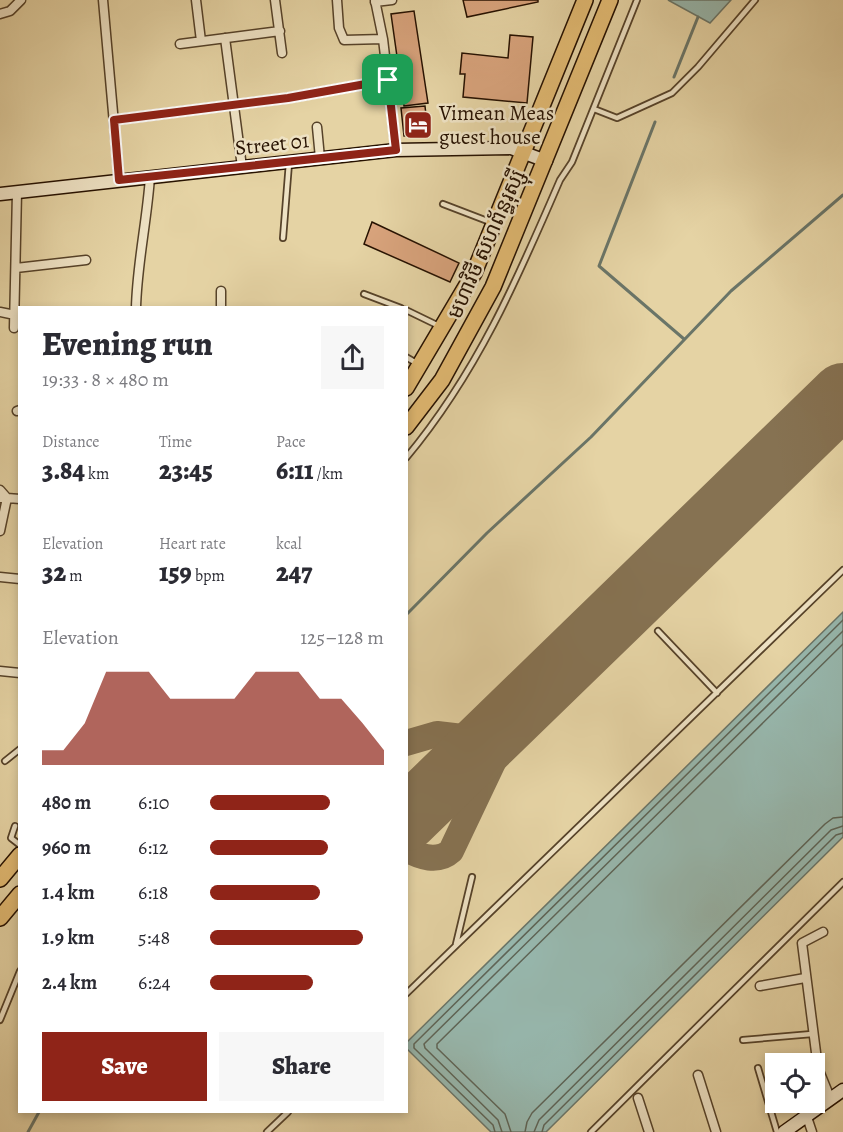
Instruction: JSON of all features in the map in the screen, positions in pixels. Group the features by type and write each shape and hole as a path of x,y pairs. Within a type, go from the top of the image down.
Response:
{"highway":[{"name":"មហាវិថី សហព័ន្ធរុស្ស៊ី","path":"408,385 474,273 525,153 585,0"},
{"name":"មហាវិថី សហព័ន្ធរុស្ស៊ី","path":"408,424 442,380 480,314 509,254 610,0"},
{"path":"0,879 18,857"},
{"path":"0,918 18,896"}],"street":[{"path":"0,14 10,11 21,0"},
{"path":"103,0 119,180"},
{"path":"196,0 201,41"},
{"path":"275,0 282,53"},
{"path":"337,0 339,27 344,40 383,39"},
{"path":"392,0 375,1 383,39 396,150"},
{"path":"180,44 280,31"},
{"path":"225,38 242,167"},
{"path":"114,120 309,95 388,80"},
{"path":"317,127 320,158"},
{"name":"Street 01","path":"0,194 396,150 511,148 546,161"},
{"path":"136,306 137,274 146,224 150,177"},
{"path":"14,328 17,316 17,192"},
{"path":"16,268 86,260"},
{"path":"221,291 221,306"},
{"path":"0,312 17,316"},
{"path":"0,490 3,498 0,531"},
{"path":"3,498 18,499"},
{"path":"0,577 18,579"},
{"path":"0,671 18,673"},
{"path":"823,932 802,941 818,1068 831,1100"},
{"path":"760,986 805,978"},
{"path":"698,1075 716,1132"},
{"path":"784,1132 843,1090"},
{"path":"638,1098 649,1132"},
{"path":"807,1117 812,1132"}],"lane":[{"path":"408,456 435,423 509,299 594,109 637,0"},
{"path":"594,109 617,118 672,93 698,67 755,0"},
{"path":"283,238 289,162"},
{"path":"443,204 496,224"},
{"path":"364,294 396,306"},
{"path":"408,311 443,328"},
{"path":"408,358 421,365"},
{"path":"408,992 843,570"},
{"path":"658,631 717,693"},
{"path":"5,761 18,751"},
{"path":"15,826 11,838 18,843"},
{"path":"456,944 472,877"},
{"path":"591,1132 843,882"},
{"path":"0,1020 18,977"},
{"path":"743,1040 812,1034"},
{"path":"758,1068 777,1132"},
{"path":"267,1132 287,1113"}],"water":[{"path":"668,0 731,0 710,23"},
{"path":"843,612 843,837 546,1132 491,1132 408,1050 408,1041"}],"building":[{"path":"463,0 538,0 538,2 467,17"},
{"path":"414,11 428,103 404,106 391,14"},
{"path":"510,35 533,37 527,103 463,97 465,74 460,74 462,53 508,58"},
{"path":"425,106 428,134 404,136 401,108"},
{"path":"372,222 459,263 450,282 364,244"}],"waterway":[{"path":"674,77 698,17"},
{"path":"655,122 599,266 684,339"},
{"path":"408,613 487,533 591,437 731,291 843,195"},
{"path":"28,1132 38,1113"}],"taxiway":[{"path":"408,850 429,858 440,857 451,851 517,712"},
{"path":"408,742 437,734 471,738 508,720"}],"runway":[{"path":"408,817 843,395"}],"place":[{"name":"Vimean Meas guest house","path":"418,125"}],"route":[{"path":"388,80 396,150 119,180 114,120 309,95 388,80"}]}
